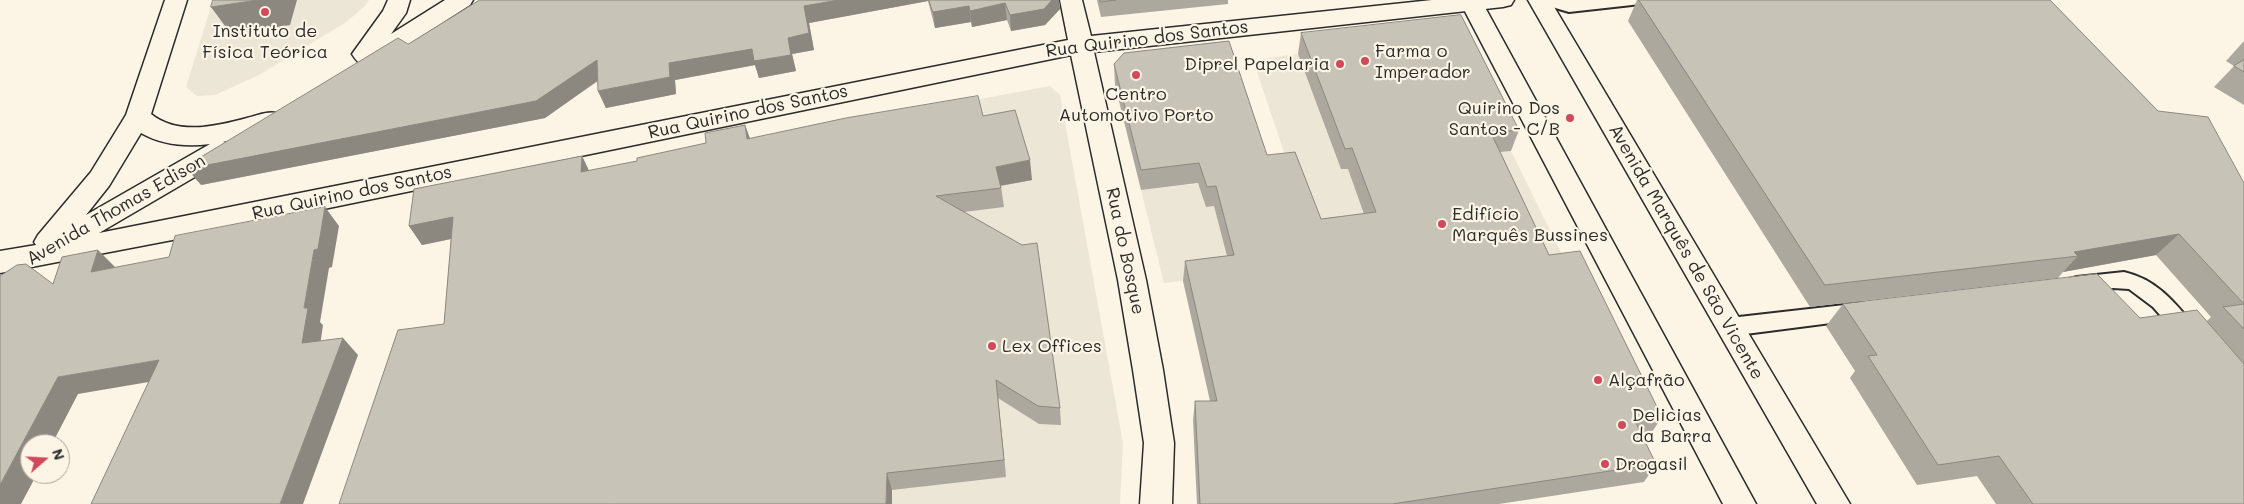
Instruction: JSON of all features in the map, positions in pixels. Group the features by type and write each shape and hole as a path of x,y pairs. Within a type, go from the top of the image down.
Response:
{"street":[{"path":"36,257 100,179 138,116 176,0"},
{"path":"399,0 394,13 350,70 462,0"},
{"name":"Rua do Bosque","path":"1071,0 1132,280 1148,370 1159,443 1156,504"},
{"name":"Rua Quirino dos Santos","path":"0,262 36,257 1081,45 1470,2 1503,0"},
{"name":"Avenida Marquês de São Vicente","path":"1539,0 1834,504"},
{"path":"1470,2 1740,504"},
{"name":"Avenida Thomas Edison","path":"0,278 280,114 246,127 188,136 164,133 147,127 138,116"}],"lane":[{"path":"1548,0 1569,7 1632,0"},
{"path":"2054,288 2123,280 2139,284 2157,298 2200,348"},
{"path":"1730,327 1878,309"}],"shaded area":[{"path":"213,0 369,0 365,6 345,23 259,75 215,95 197,96 186,87"},
{"path":"1298,54 1341,169 1511,151 1570,271 1351,261 1164,283 1141,190 1291,173 1253,60"},
{"path":"1050,86 1060,95 1123,443 1120,504 892,504 896,286 884,221 975,100"}],"building":[{"path":"213,0 258,0 211,7"},
{"path":"480,0 839,0 804,6 809,33 788,38 791,55 754,61 752,49 669,63 670,77 598,91 597,60 536,101 187,169 186,166 398,38 408,44"},
{"path":"929,0 1052,0 1044,9 1010,15 1005,3 970,11 969,6 933,12"},
{"path":"1100,0 1116,0 1101,2"},
{"path":"1639,0 2050,0 2158,111 2208,117 2244,183 2244,304 2179,234 2074,252 2078,256 1825,285"},
{"path":"1461,15 1519,130 1491,133 1549,255 1580,251 1662,417 1635,421 1656,464 1392,504 1200,504 1195,401 1217,401 1185,261 1234,255 1216,186 1207,187 1199,163 1141,170 1114,64 1124,53 1229,41 1267,155 1295,152 1321,219 1376,212 1352,148 1345,149 1301,33"},
{"path":"2244,60 2244,72 2234,66"},
{"path":"978,96 983,116 1015,110 1030,160 996,167 1001,188 936,196 1022,245 1037,243 1060,408 1038,406 996,380 1004,460 887,473 886,504 339,504 398,330 444,324 453,217 409,226 414,189 582,156 581,172 637,161 637,158 706,143 705,133 745,125 747,139 846,118"},
{"path":"325,207 318,249 314,250 304,308 308,308 302,343 343,338 280,504 91,504 159,360 58,377 27,434 20,434 20,448 0,485 0,276 17,265 26,264 53,284 62,257 98,250 91,272 169,257 175,236"},
{"path":"2097,274 2140,318 2197,310 2244,364 2244,504 2033,504 1999,456 1938,465 1868,356 1877,355 1843,304"},
{"path":"2244,304 2244,329 2223,307"}],"place":[{"name":"Instituto de Física Teórica","path":"265,12"},
{"name":"Farma o Imperador","path":"1365,61"},
{"name":"Diprel Papelaria","path":"1340,64"},
{"name":"Centro Automotivo Porto","path":"1136,75"},
{"name":"Quirino Dos Santos - C/B","path":"1570,118"},
{"name":"Edifício Marquês Bussines","path":"1442,224"},
{"name":"Lex Offices","path":"992,346"},
{"name":"Alçafrão","path":"1598,380"},
{"name":"Delicias da Barra","path":"1622,425"},
{"name":"Drogasil","path":"1605,464"}]}
